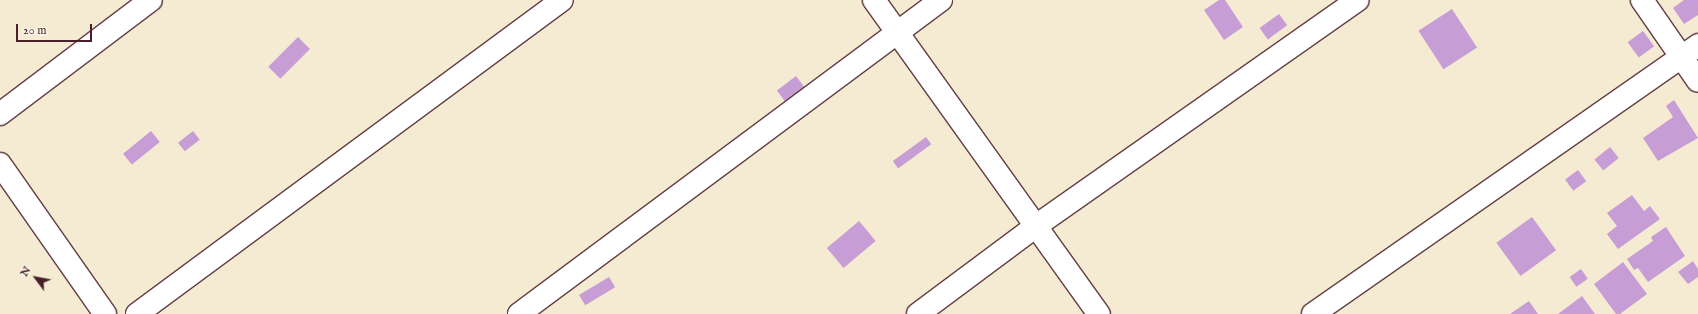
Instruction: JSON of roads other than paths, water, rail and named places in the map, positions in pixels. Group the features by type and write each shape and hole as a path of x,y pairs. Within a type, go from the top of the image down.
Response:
{"street":[{"path":"0,114 151,0"},
{"path":"137,314 562,0"},
{"path":"874,0 897,30 1099,314"},
{"path":"519,314 897,30 941,0"},
{"path":"918,314 1036,226 1358,0"},
{"path":"1642,0 1689,51 1698,81"},
{"path":"1313,314 1689,51"},
{"path":"0,164 104,314"}]}
